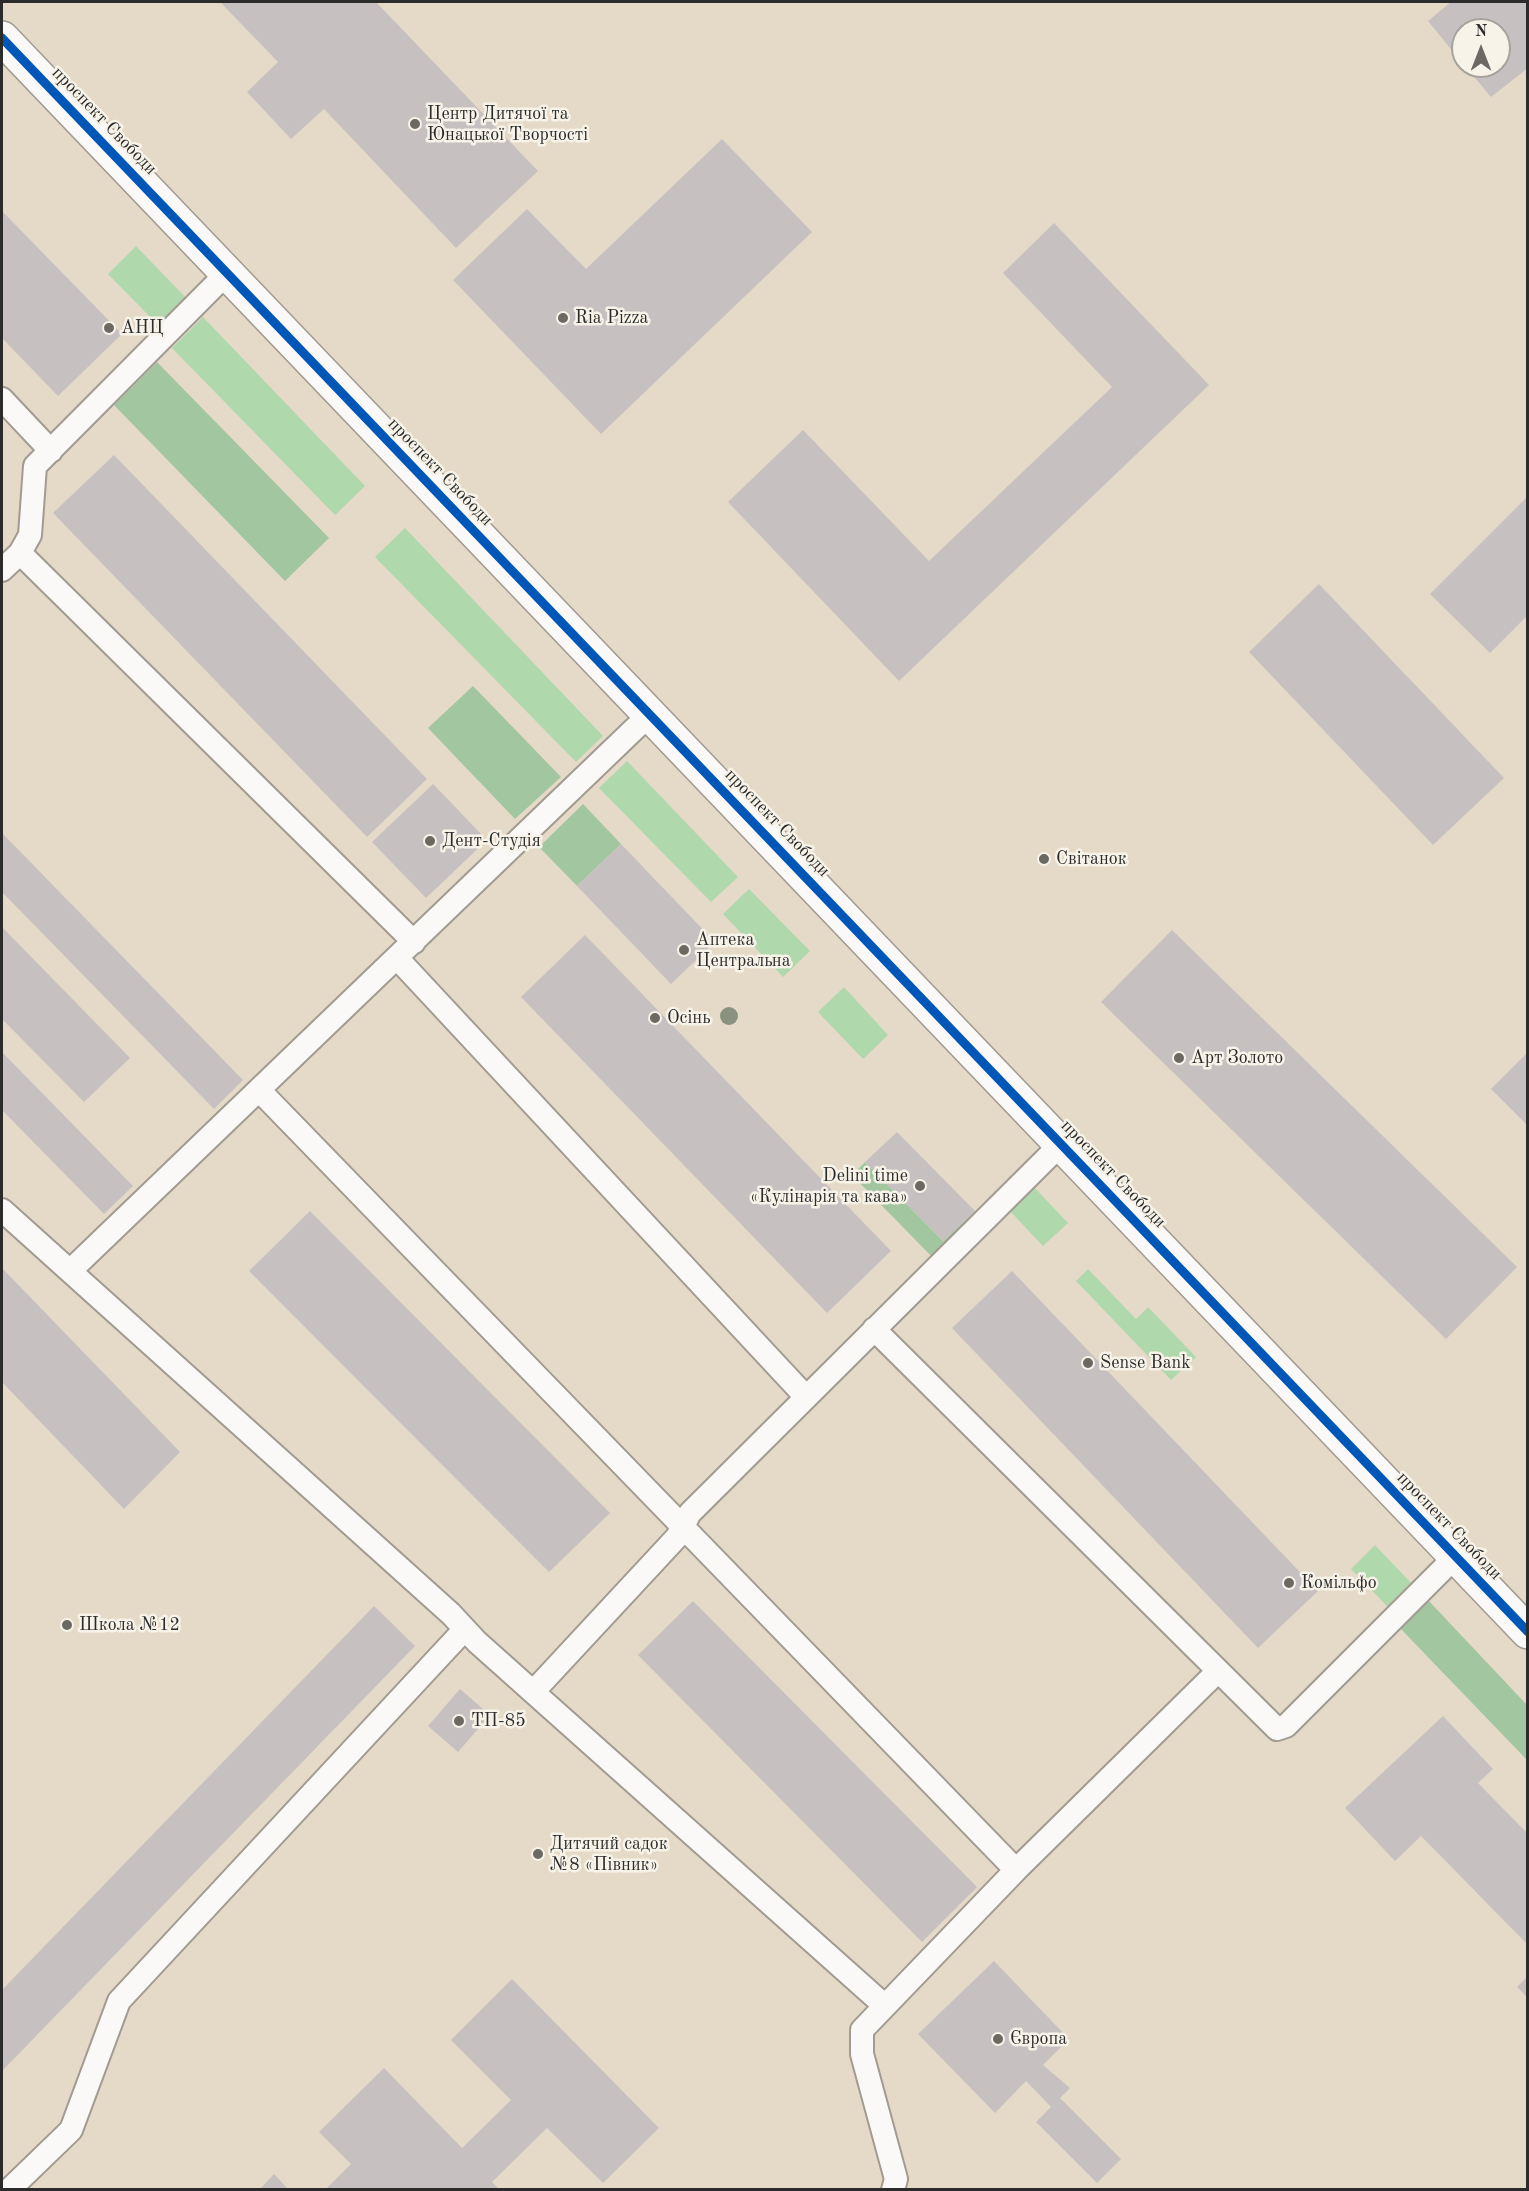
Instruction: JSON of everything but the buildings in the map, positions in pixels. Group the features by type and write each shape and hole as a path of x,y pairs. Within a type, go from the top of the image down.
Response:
{"street":[{"name":"проспект Свободи","path":"2,38 1527,1632"}],"lane":[{"path":"2,570 20,553 30,535 35,466 227,273"},
{"path":"2,399 51,451"},
{"path":"20,553 414,942"},
{"path":"70,1272 650,714"},
{"path":"397,958 806,1397"},
{"path":"259,1090 1016,1870"},
{"path":"533,1692 676,1537 690,1513 1061,1144"},
{"path":"2,1210 442,1606 533,1692 885,2006"},
{"path":"874,1329 1277,1729 1282,1729 1455,1557"},
{"path":"9,2190 71,2130 119,2001 465,1629"},
{"path":"893,2190 896,2179 862,2054 862,2030 1016,1870 1218,1671"}],"green space":[{"path":"136,246 187,299 160,327 108,274"},
{"path":"203,317 365,486 335,515 172,348"},
{"path":"157,362 329,538 285,581 114,405"},
{"path":"405,528 603,736 576,762 375,557"},
{"path":"473,686 561,777 515,819 428,728"},
{"path":"627,761 738,877 711,902 599,788"},
{"path":"583,804 621,844 577,886 539,847"},
{"path":"749,889 810,951 783,977 723,914"},
{"path":"844,987 888,1035 863,1059 818,1012"},
{"path":"865,1162 943,1241 975,1211 978,1214 934,1259 852,1175"},
{"path":"1033,1186 1068,1223 1043,1246 1009,1210"},
{"path":"1088,1269 1136,1319 1148,1307 1196,1357 1171,1380 1076,1281"},
{"path":"1375,1545 1413,1585 1389,1608 1351,1569"},
{"path":"1427,1599 1527,1705 1527,1760 1399,1627"}],"cycle path":[{"path":"2,38 1528,1632"}],"place":[{"name":"Центр Дитячої та Юнацької Творчості","path":"415,124"},
{"name":"Ria Pizza","path":"563,318"},
{"name":"АНЦ","path":"109,328"},
{"name":"Дент-Студія","path":"430,841"},
{"name":"Свiтанок","path":"1044,859"},
{"name":"Аптека Центральна","path":"684,950"},
{"name":"Осінь","path":"655,1018"},
{"name":"Арт Золото","path":"1179,1058"},
{"name":"Delini time «Кулінарія та кава»","path":"920,1186"},
{"name":"Sense Bank","path":"1088,1363"},
{"name":"Комільфо","path":"1289,1583"},
{"name":"Школа №12","path":"67,1625"},
{"name":"ТП-85","path":"459,1721"},
{"name":"Дитячий садок №8 «Півник»","path":"538,1854"},
{"name":"Європа","path":"998,2039"}]}
